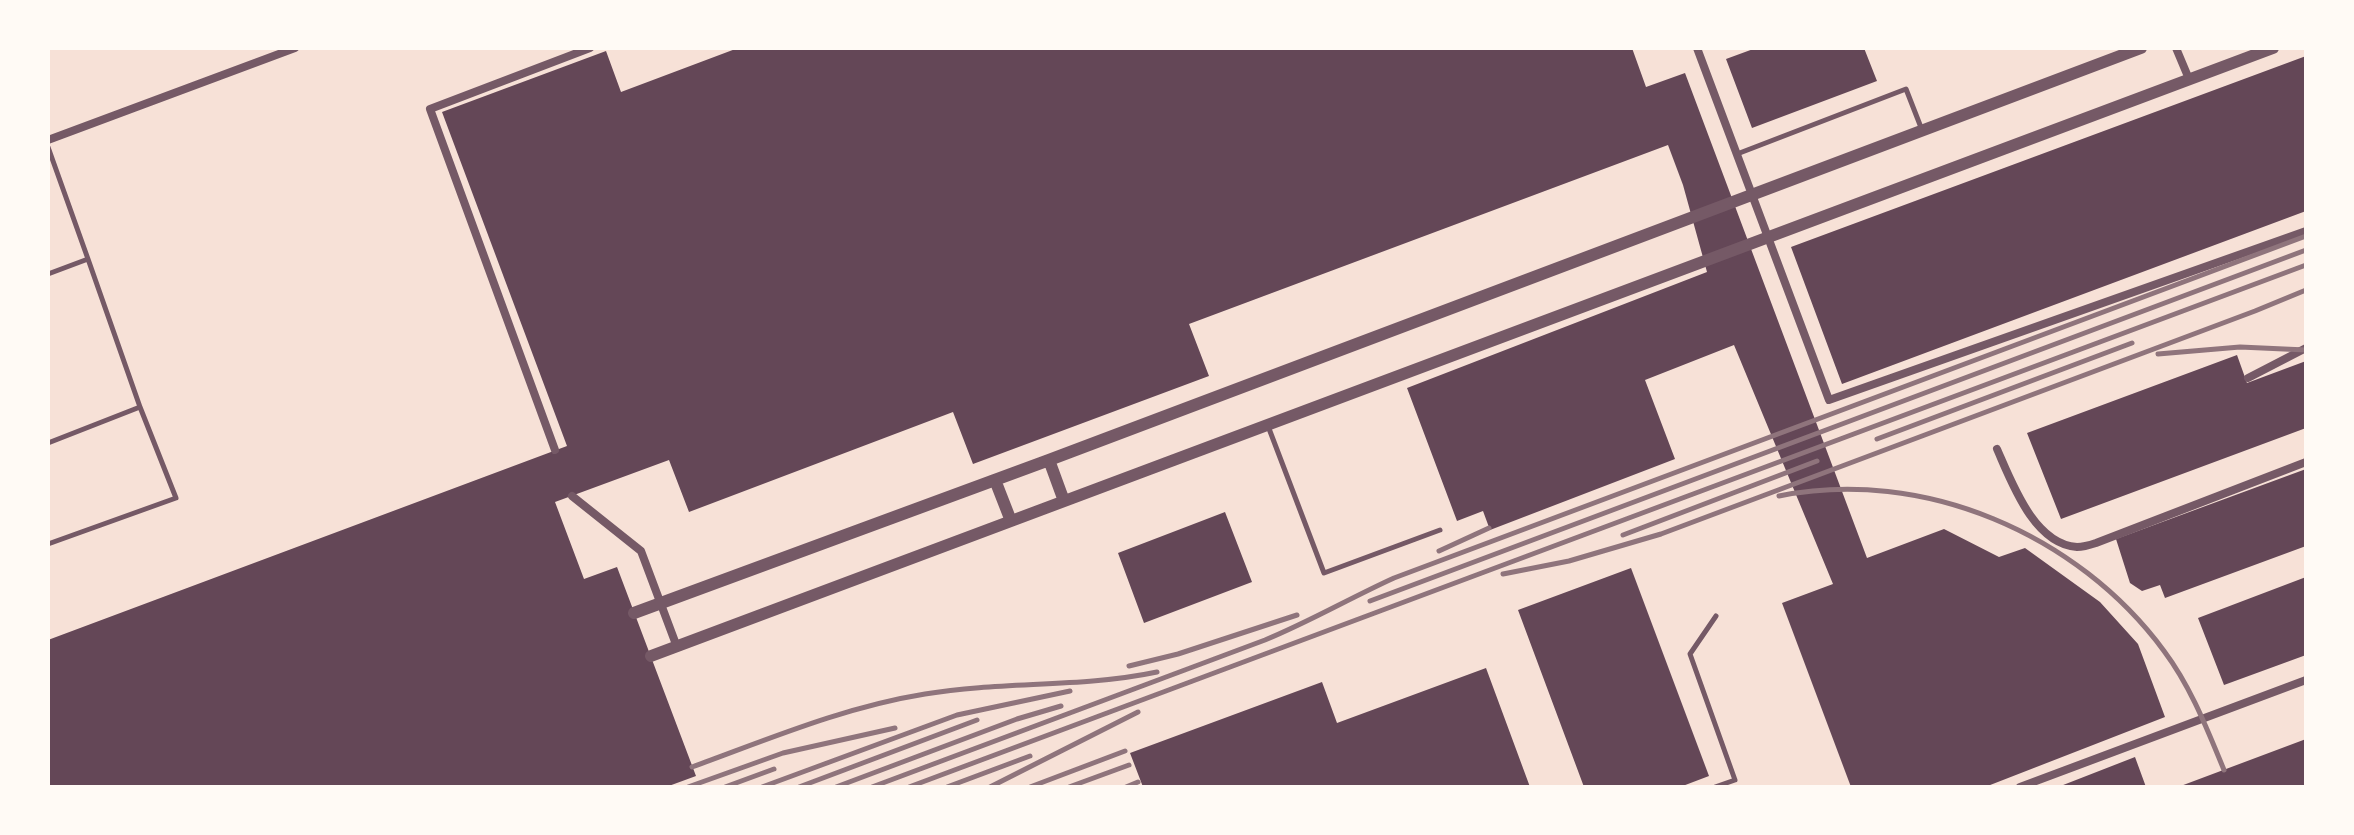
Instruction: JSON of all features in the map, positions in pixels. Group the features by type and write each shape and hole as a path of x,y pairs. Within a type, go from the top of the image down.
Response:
{"street":[{"path":"48,140 295,48"},
{"path":"555,450 430,109 590,48"},
{"path":"1697,48 1829,400 2306,231"},
{"path":"634,613 1049,460 2141,48"},
{"path":"2176,48 2189,79"},
{"path":"651,656 2273,48"},
{"path":"2248,378 2306,348"},
{"path":"1997,449 2023,507 2054,540 2078,547 2096,543 2306,462"},
{"path":"1049,460 1064,501"},
{"path":"995,480 1011,521"},
{"path":"572,496 641,551 677,647"},
{"path":"2020,787 2306,680"}],"lane":[{"path":"1736,154 1906,89 1922,130"},
{"path":"48,147 140,407 176,498 48,544"},
{"path":"48,274 88,259"},
{"path":"48,443 140,407"},
{"path":"1268,425 1324,573 1440,530"},
{"path":"1715,787 1735,780 1690,654 1716,616"}],"building":[{"path":"738,48 1632,48 1646,87 1685,73 1867,558 1944,529 1999,557 2025,548 2100,602 2138,644 2165,717 1985,787 1851,787 1782,603 1833,584 1734,345 1645,380 1675,459 1490,530 1483,511 1457,521 1407,388 1707,272 1683,185 1668,145 1189,324 1209,376 973,464 953,412 689,512 669,460 555,502 584,579 617,567 696,776 666,787 48,787 48,640 567,446 442,112 606,51 621,92"},
{"path":"1756,48 1864,48 1877,81 1752,128 1726,59"},
{"path":"2306,56 2306,211 1842,384 1791,247"},
{"path":"2237,355 2247,383 2306,361 2306,428 2061,519 2027,433"},
{"path":"2306,469 2306,546 2165,598 2160,585 2142,591 2130,583 2116,539"},
{"path":"1225,512 1252,582 1144,623 1118,553"},
{"path":"1631,568 1709,776 1680,787 1584,787 1518,610"},
{"path":"2306,577 2306,655 2224,685 2198,618"},
{"path":"1486,668 1530,787 1143,787 1130,753 1322,682 1337,723"},
{"path":"2306,739 2306,787 2178,787"},
{"path":"2135,757 2146,787 2058,787"}],"railway":[{"path":"872,787 1265,640 1394,578 2306,236"},
{"path":"1370,601 2306,250"},
{"path":"909,787 2306,265"},
{"path":"1503,574 1569,561 1661,534 2306,290"},
{"path":"1877,439 2132,343"},
{"path":"2158,354 2240,347 2306,350"},
{"path":"1623,535 1817,461"},
{"path":"1779,496 1833,490 1888,492 1941,501 1993,519 2042,543 2088,573 2129,610 2164,651 2190,694 2224,770"},
{"path":"1439,551 1489,528"},
{"path":"1129,666 1178,654 1297,615"},
{"path":"692,767 807,725 895,700 954,690 1100,680 1157,672"},
{"path":"762,787 957,715 1070,691"},
{"path":"836,787 1017,719 1061,706"},
{"path":"990,787 1138,712"},
{"path":"799,787 977,720"},
{"path":"688,787 783,753 895,728"},
{"path":"1030,787 1125,751"},
{"path":"947,787 1030,756"},
{"path":"1069,787 1129,765"},
{"path":"725,787 774,769"},
{"path":"1126,787 1138,782"}]}
